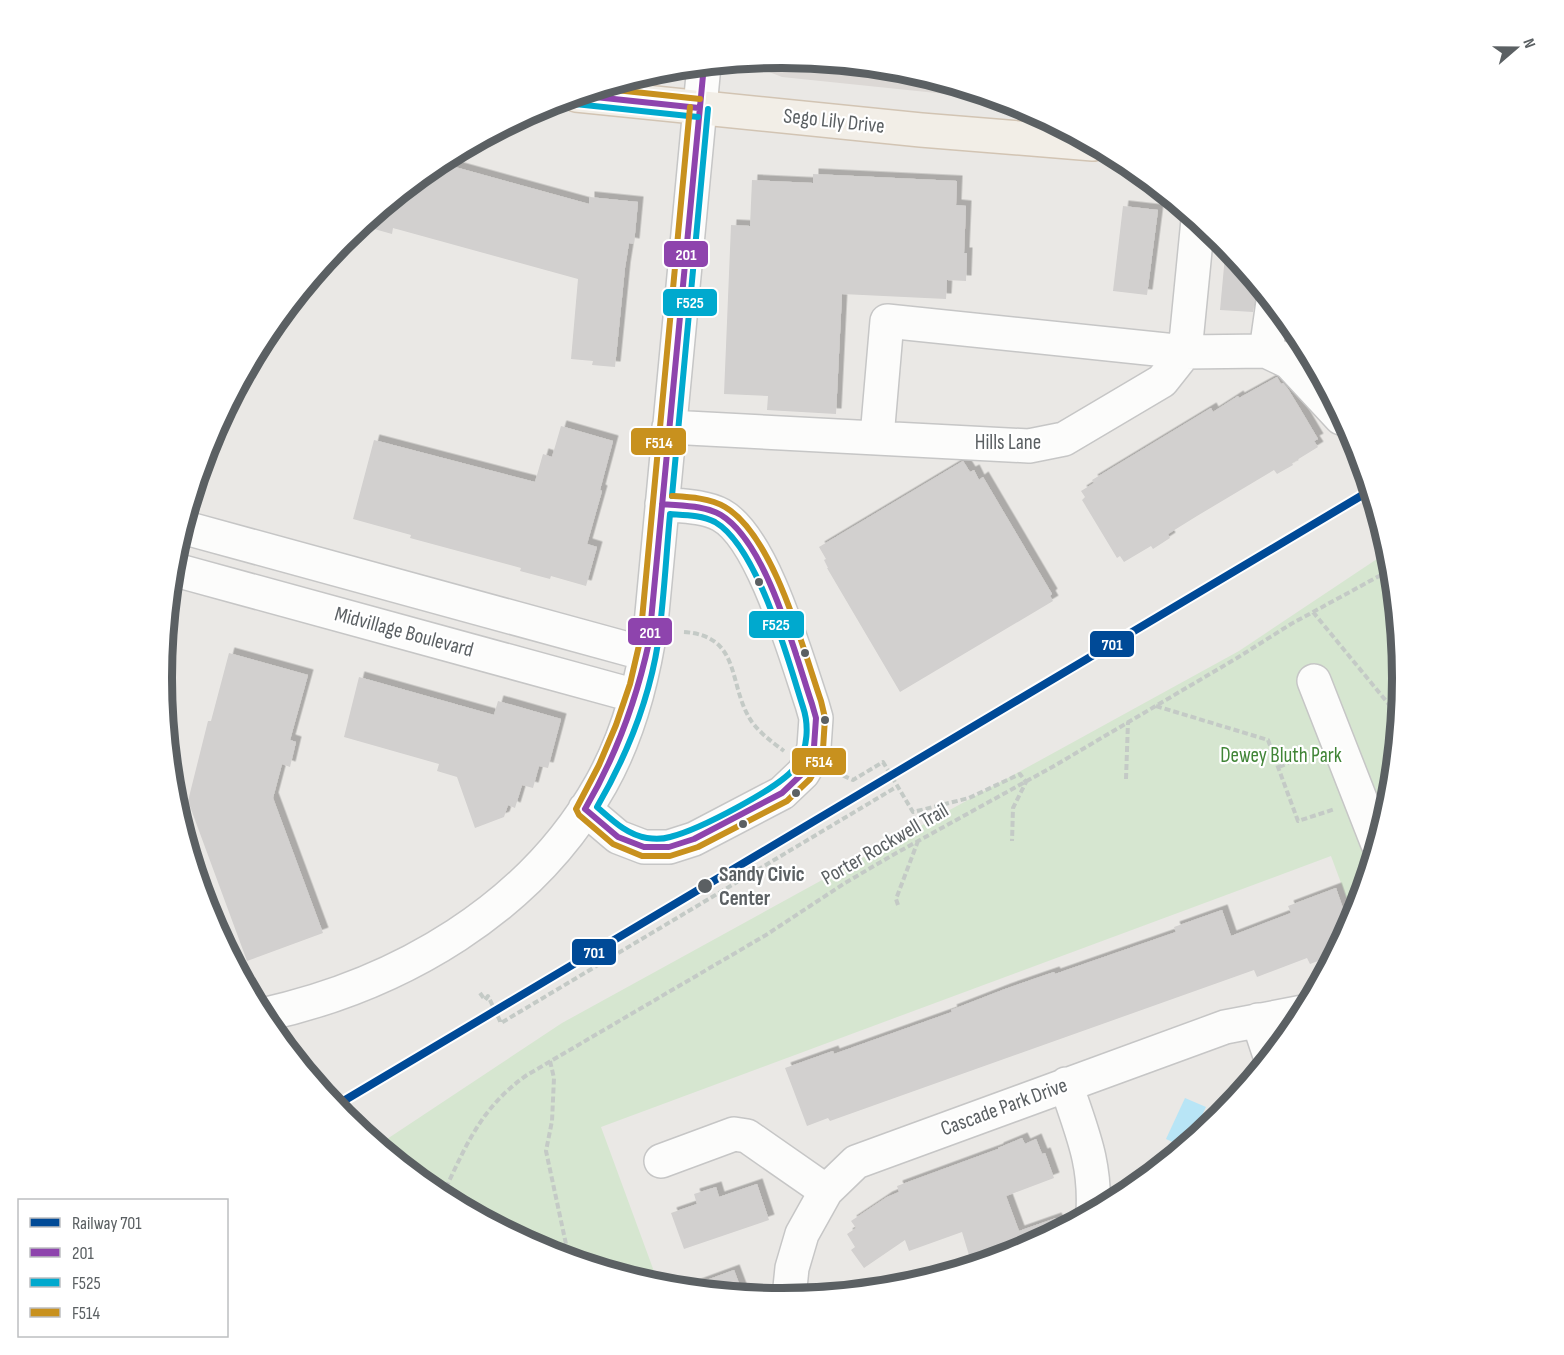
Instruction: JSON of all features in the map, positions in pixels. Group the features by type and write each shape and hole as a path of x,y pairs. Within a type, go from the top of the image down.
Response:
{"main road":[{"name":"Sego Lily Drive","path":"595,97 921,130 1075,143"}],"street":[{"path":"273,1012 305,1005 366,983 427,954 487,914 522,884 558,845 601,784 618,748 636,696 651,624 703,73"},
{"path":"1185,352 1197,231"},
{"path":"1266,351 1271,314"},
{"path":"877,437 887,321 1185,352 1266,351 1289,362 1325,401"},
{"name":"Hills Lane","path":"669,427 1029,446 1064,440 1162,381 1185,352"},
{"path":"585,809 618,837 631,843 657,848 681,844 782,793 803,773 814,747 816,718 812,704 759,561 747,542 724,517 704,509 662,504"},
{"name":"Midvillage Boulevard","path":"191,529 646,654"},
{"name":"Midvillage Boulevard","path":"182,572 636,696"},
{"path":"1314,681 1372,830"},
{"name":"Cascade Park Drive","path":"790,1288 792,1268 802,1234 826,1191 856,1162 1225,1027 1290,1014"},
{"path":"1258,1020 1267,1047"},
{"path":"1066,1084 1081,1124 1090,1160 1093,1202"},
{"path":"661,1161 734,1134 740,1134 747,1136 826,1191"}],"path":[{"name":"Porter Rockwell Trail","path":"446,1187 470,1138 489,1108 513,1085 766,935 845,883 918,840 1026,782 1313,612 1383,574"},
{"path":"1313,612 1391,707"},
{"path":"684,632 701,633 714,639 728,659 751,720 783,751"},
{"path":"1155,706 1268,741 1298,821 1361,800"},
{"path":"1126,779 1128,722"},
{"path":"1279,766 1339,742"},
{"path":"828,769 853,780 883,762 913,812 969,798 1020,774 1026,782 1013,808 1012,841"},
{"path":"480,993 485,1000 488,996 501,1023 897,786"},
{"path":"898,905 896,899 918,840"},
{"path":"550,1061 554,1078 553,1110 546,1151 567,1248"}],"shaded area":[{"path":"762,68 822,69 862,73 901,79 965,96 782,77"}],"green space":[{"name":"Dewey Bluth Park","path":"1380,557 1391,638 1391,717 1380,797 1360,874 1349,904 1331,856 601,1127 655,1274 586,1255 512,1225 443,1185 385,1140 562,1023 1239,651"}],"water":[{"path":"1185,1098 1206,1107 1198,1123 1175,1143 1166,1139"}],"building":[{"path":"450,166 589,204 589,197 638,202 634,244 629,243 625,268 615,367 592,365 593,361 571,359 578,279 393,228 392,234 370,228"},
{"path":"813,174 957,181 956,205 966,206 964,253 967,253 966,281 947,280 946,299 842,294 836,414 767,410 768,396 724,394 731,225 750,226 752,180 813,183"},
{"path":"1123,206 1158,210 1147,295 1113,291"},
{"path":"1225,258 1257,294 1253,312 1220,310"},
{"path":"1277,377 1288,389 1318,439 1314,441 1318,447 1292,463 1293,465 1277,474 1274,470 1197,516 1168,534 1170,538 1153,549 1151,546 1124,562 1120,556 1117,558 1082,500 1085,497 1081,491 1094,483 1092,480 1211,408 1213,412 1238,396 1239,398"},
{"path":"561,426 613,441 587,544 597,547 586,586 551,576 550,579 520,571 521,568 410,538 411,535 353,519 374,440 535,482 543,454 552,457"},
{"path":"963,461 970,472 974,470 979,480 983,477 1052,594 1050,596 1053,601 900,692 827,568 824,560 826,559 819,547"},
{"path":"229,653 308,675 290,740 296,742 290,767 282,764 273,798 323,933 247,961 188,801 208,721 211,721"},
{"path":"359,677 494,715 498,701 561,719 548,768 539,766 533,788 522,785 515,808 508,805 504,817 475,828 457,777 437,771 439,764 344,737"},
{"path":"1336,888 1345,914 1322,959 1310,964 1307,958 1257,977 1254,970 830,1121 828,1118 807,1126 785,1068 833,1051 834,1054 952,1012 951,1010 1005,989 1176,932 1174,927 1222,910 1231,936 1291,913 1288,906"},
{"path":"1022,1138 1025,1144 1036,1139 1042,1154 1045,1153 1054,1178 1006,1196 1019,1231 1056,1218 1058,1222 970,1258 962,1232 909,1251 905,1240 864,1268 851,1250 855,1247 847,1234 856,1228 851,1221 887,1197 899,1192 897,1186"},
{"path":"757,1184 769,1220 684,1249 671,1213 697,1204 694,1194 716,1187 719,1197"},
{"path":"734,1270 740,1286 702,1282"}],"rail line":[{"name":"701","path":"343,1101 1364,494"}],"transit line":[{"name":"201","path":"585,809 624,728 649,642 703,73"},
{"name":"F514","path":"617,90 700,99"},
{"name":"201","path":"595,97 699,108"},
{"name":"F525","path":"575,104 698,117"},
{"name":"F514","path":"672,496 706,500 725,507 742,522 758,542 785,595 821,701 825,718 823,749 810,779 787,801 698,847 670,856 642,856 613,844 579,815 576,809 599,765 616,725 630,684 640,641 690,107"},
{"name":"F525","path":"672,496 708,109"},
{"name":"201","path":"585,809 618,837 644,847 669,847 694,839 782,793 803,773 814,747 816,718 812,704 777,601 752,549 737,529 721,515 700,508 662,504"},
{"name":"F525","path":"670,514 699,517 715,522 731,535 745,555 770,606 780,634 805,714 807,729 801,758 789,774 775,785 739,807 700,826 670,837 653,839 626,830 597,807 627,748 649,686 660,627 670,514"}],"place":[{"name":"Sandy Civic Center","path":"705,886"}]}
